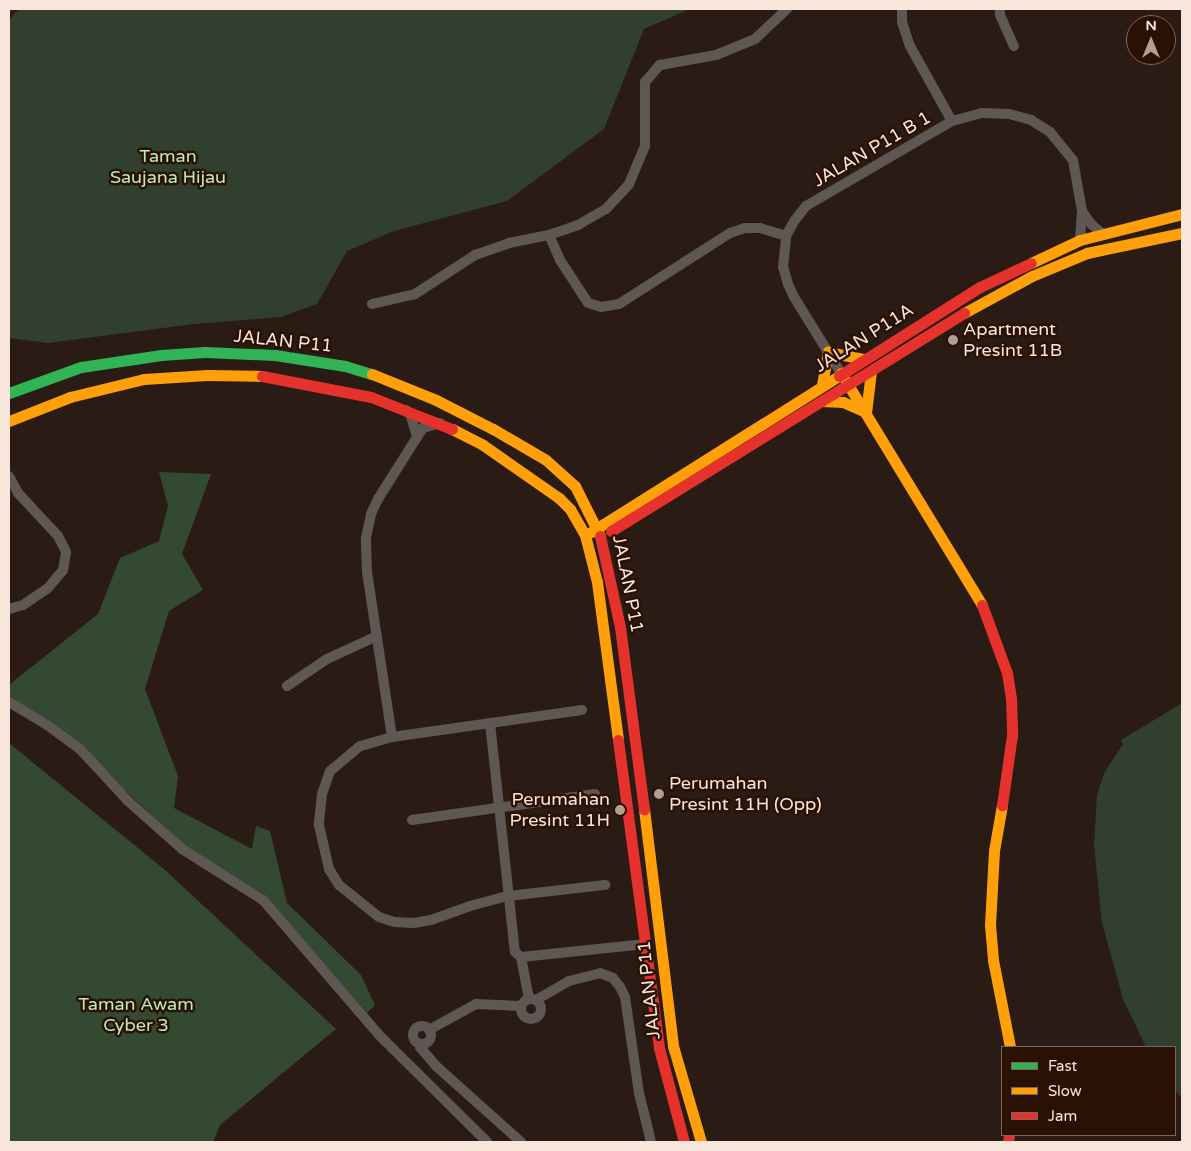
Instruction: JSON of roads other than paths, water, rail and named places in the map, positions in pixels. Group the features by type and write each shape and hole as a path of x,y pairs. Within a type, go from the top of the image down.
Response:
{"main road":[{"name":"JALAN P11A","path":"600,532 624,510 980,287 1080,240 1182,214"},
{"name":"JALAN P11A","path":"586,540 822,401 987,299 1032,276 1087,253 1182,233"},
{"name":"JALAN P11","path":"11,394 81,367 161,355 205,352 259,354 345,366 380,376 436,400 493,429 546,460 574,486 585,501 600,532 620,627 659,921 673,1046 701,1142"},
{"path":"822,385 828,352 864,359"},
{"path":"866,413 871,371"},
{"path":"841,373 981,603 1007,673 1012,700 1012,735 1009,768 994,851 990,925 993,960 1010,1046"},
{"name":"JALAN P11","path":"9,420 70,396 135,381 208,374 275,378 338,389 404,408 440,423 484,445 559,498 570,509 586,540 600,601 659,1048 684,1142"},
{"path":"822,401 852,405 866,413"},
{"path":"585,501 591,506 624,510"},
{"path":"659,921 645,944 664,965"}],"street":[{"path":"372,304 415,294 475,255 509,243 549,235 578,225 606,209 629,184 645,146 645,82 660,65 716,55 756,39 787,9"},
{"path":"902,9 902,22 910,46 952,121"},
{"path":"1000,9 1000,15 1014,46"},
{"name":"JALAN P11 B 1","path":"841,373 788,284 783,267 786,236 806,206 952,121 982,113 1009,114 1031,120 1050,132 1073,160 1082,211 1080,240"},
{"path":"1082,211 1091,224 1104,235"},
{"path":"549,235 560,260 588,303 601,307 619,304 730,233 745,228 760,228 786,236"},
{"path":"404,408 411,416 417,436"},
{"path":"392,737 366,572 366,538 371,514 378,499 417,436 423,428 440,423"},
{"path":"9,476 13,495 58,536 66,552 63,570 48,588 23,605 9,609"},
{"path":"287,686 327,659 377,636"},
{"path":"9,702 47,725 79,748 157,829 182,849 263,900 379,1035 487,1142"},
{"path":"582,710 392,737 360,746 330,771 324,786 319,825 322,845 329,869 339,885 362,906 378,917 394,922 414,923 431,920 478,903 508,896 605,885"},
{"path":"490,723 515,952 521,957 529,1002"},
{"path":"412,820 595,794"},
{"path":"521,957 645,944"},
{"path":"429,1030 476,1004 529,1002 569,981 600,973 613,978 625,997 639,1093 651,1142"},
{"path":"429,1030 420,1026 414,1030 413,1037 420,1044 420,1047 436,1066 522,1142"},
{"path":"420,1044 429,1040 429,1030"}],"place":[{"name":"Apartment Presint 11B","path":"953,340"},
{"name":"Perumahan Presint 11H (Opp)","path":"659,794"},
{"name":"Perumahan Presint 11H","path":"620,810"}],"park label":[{"name":"Taman Saujana Hijau","path":"168,167"},
{"name":"Taman Awam Cyber 3","path":"136,1015"}]}
